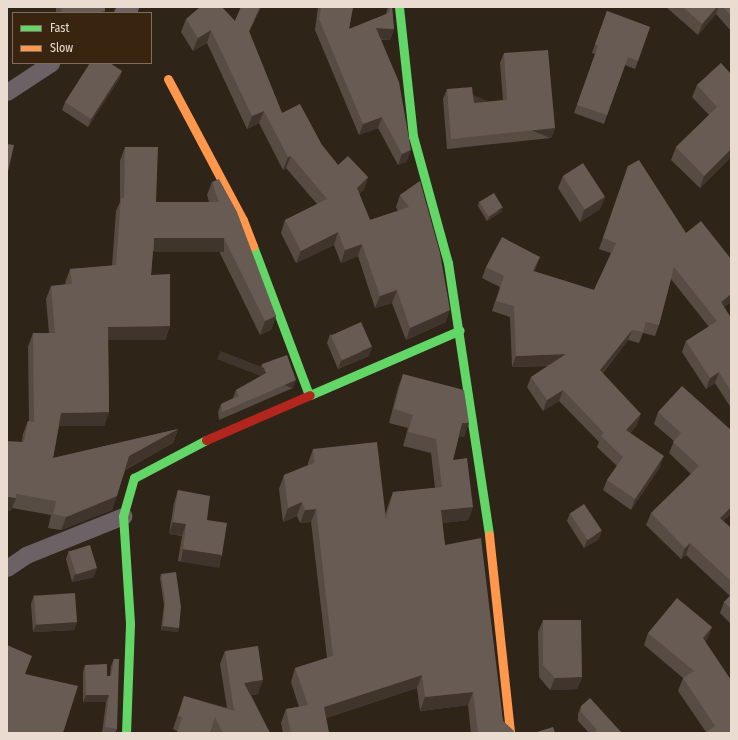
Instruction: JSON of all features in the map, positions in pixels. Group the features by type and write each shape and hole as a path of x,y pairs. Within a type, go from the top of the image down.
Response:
{"street":[{"path":"399,7 413,136 448,263 483,476 510,733"},
{"path":"7,92 49,64"},
{"path":"168,79 243,220 309,395"},
{"path":"126,733 130,623 123,516 128,494 138,473 309,395 460,330"},
{"path":"7,568 26,555 123,516"}],"building":[{"path":"61,7 105,7 105,11 100,12 62,12"},
{"path":"200,7 222,7 235,21 241,7 260,7 249,31 282,113 300,104 322,145 338,165 348,156 368,177 357,188 370,220 409,207 400,195 420,181 440,253 450,310 410,328 397,290 380,296 362,244 345,250 338,232 301,251 285,220 327,199 291,156 288,157 264,111 252,116 211,30 198,38 186,19"},
{"path":"321,7 353,7 349,29 389,13 390,7 392,7 394,29 376,28 399,82 411,150 402,154 382,117 363,124 319,19"},
{"path":"683,7 717,7 702,24"},
{"path":"723,7 731,7 731,16"},
{"path":"607,11 650,27 638,61 628,57 607,115 577,105 598,46 595,44"},
{"path":"548,50 555,128 451,139 447,89 472,87 474,103 507,100 504,53"},
{"path":"721,63 731,74 731,149 704,176 676,147 717,107 697,85"},
{"path":"89,64 112,64 122,71 91,119 65,102"},
{"path":"7,144 14,145 7,176"},
{"path":"125,147 158,147 156,202 219,202 212,182 219,179 237,212 276,316 265,321 224,238 154,238 151,275 170,274 170,326 108,327 109,412 61,413 53,458 178,429 129,456 117,496 66,517 53,514 56,501 16,494 16,498 7,497 7,441 24,442 28,421 34,422 33,333 55,333 51,286 72,284 70,269 116,265 121,198 124,198"},
{"path":"639,160 686,233 701,221 731,259 731,294 721,302 731,318 731,391 719,372 710,378 686,341 717,321 674,267 659,325 646,322 643,332 632,330 600,370 641,414 626,430 664,456 635,499 607,480 623,457 601,436 604,433 563,390 547,400 531,377 566,354 516,356 514,306 496,301 504,276 486,267 502,237 540,257 533,271 594,290 616,243 603,238 628,166"},
{"path":"583,163 605,197 585,210 563,176"},
{"path":"494,193 503,208 488,216 479,202"},
{"path":"361,322 372,347 342,360 331,335"},
{"path":"287,355 296,380 222,412 221,404 239,396 236,390 266,373 262,364"},
{"path":"403,374 464,390 469,423 462,423 453,460 467,458 473,507 441,510 445,545 481,538 503,721 514,731 514,733 478,733 473,692 425,697 422,675 324,707 329,733 291,733 286,709 308,705 295,668 333,656 316,509 305,510 302,502 288,508 284,475 314,463 313,449 377,442 386,519 393,492 442,487 436,439 408,432 413,415 394,409"},
{"path":"682,386 731,430 731,507 720,518 731,528 731,581 690,543 685,548 651,513 699,466 673,442 681,433 658,412"},
{"path":"178,490 210,496 207,520 227,523 222,555 183,549 186,524 173,522"},
{"path":"584,504 602,531 588,540 570,514"},
{"path":"90,545 97,568 76,574 69,551"},
{"path":"176,572 181,607 179,628 163,626 165,601 161,574"},
{"path":"75,593 77,622 36,625 34,596"},
{"path":"731,595 731,609 724,602"},
{"path":"677,598 712,627 703,638 731,680 731,733 705,733 715,726 683,678 694,671 648,633"},
{"path":"543,620 581,620 582,677 555,678 543,665"},
{"path":"7,645 32,656 25,674 78,686 63,733 7,733"},
{"path":"258,646 263,680 244,683 270,733 223,733 215,717 210,733 177,733 182,717 178,716 184,696 234,711 225,651"},
{"path":"114,659 119,659 117,729 105,727 109,695 86,695 85,665 107,664 107,676 111,676"},
{"path":"590,698 621,732 620,733 594,733 597,730 581,712 581,706"},
{"path":"553,727 555,733 537,733 537,732"}],"traffic: fast":[{"path":"399,7 413,136 448,263 489,535"},
{"path":"253,246 309,395"},
{"path":"310,395 460,330"},
{"path":"126,733 130,623 123,516 134,478 206,440"}],"traffic: slow":[{"path":"168,79 243,220 253,246"},
{"path":"489,535 510,733"}],"traffic: jam":[{"path":"206,440 310,395"}]}
